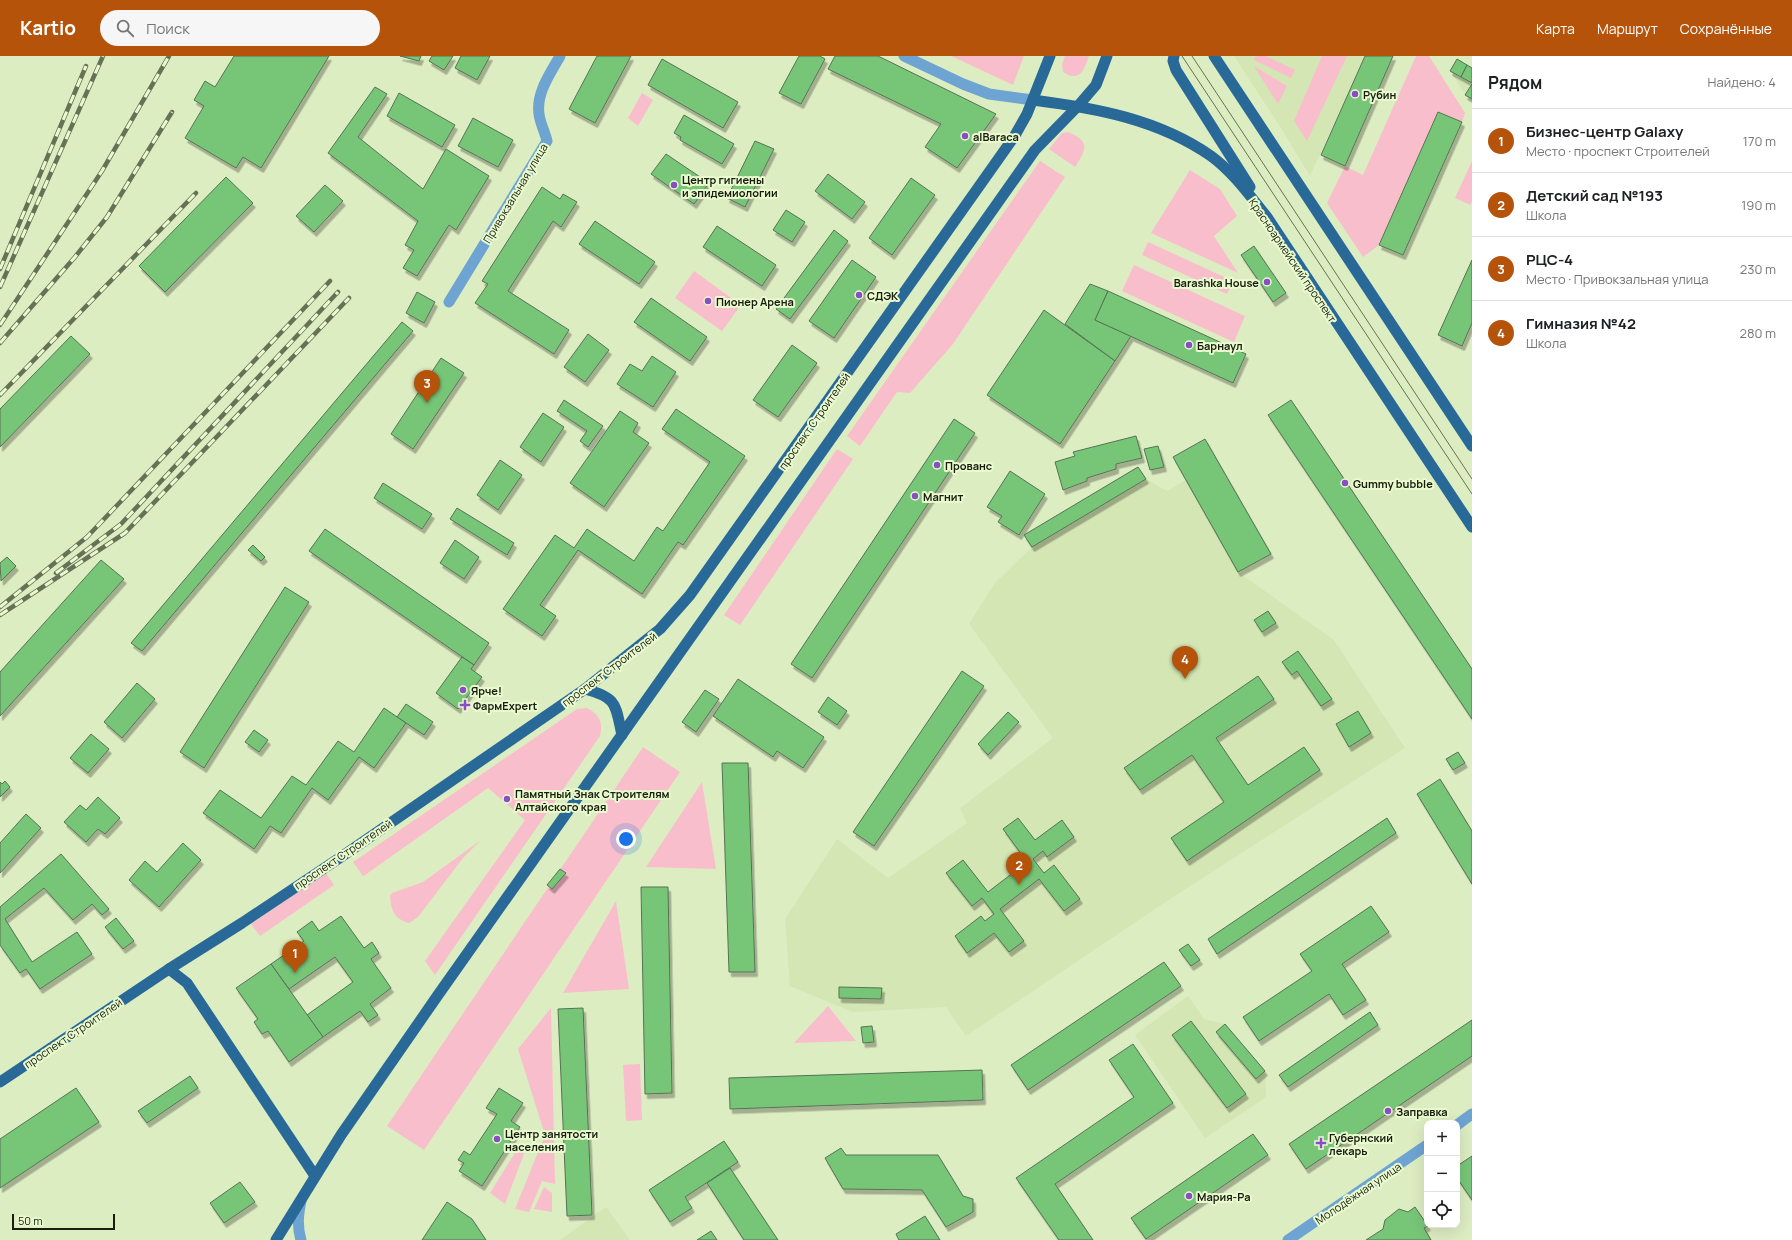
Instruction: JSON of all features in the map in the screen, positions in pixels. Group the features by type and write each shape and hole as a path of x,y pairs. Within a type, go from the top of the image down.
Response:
{"main road":[{"name":"проспект Строителей","path":"0,1082 169,969 242,923 585,689 660,629 690,596 1014,137 1033,100 1050,56"},
{"path":"276,1240 315,1176 438,995 1035,150 1078,106 1096,85 1107,56"},
{"path":"1174,56 1173,61 1176,70 1230,153 1267,217"},
{"path":"1214,56 1472,446"},
{"name":"Красноармейский проспект","path":"1033,100 1117,113 1154,126 1212,156 1239,183 1267,217 1472,527"},
{"path":"585,689 604,694 615,706 622,735"},
{"path":"169,969 187,983 315,1176"}],"street":[{"name":"Привокзальная улица","path":"449,302 547,141 539,115 539,100 544,85 560,56"},
{"path":"904,56 963,84 989,94 1033,100"},
{"path":"1460,1123 1472,1114"},
{"name":"Молодёжная улица","path":"1288,1240 1424,1147"},
{"path":"301,1198 298,1214 298,1228 301,1240"},
{"path":"286,1224 297,1240"}],"shaded area":[{"path":"951,56 1024,56 1013,85"},
{"path":"1065,56 1089,56 1083,70 1074,76 1063,72 1062,64"},
{"path":"1234,56 1365,56 1310,176 1281,128"},
{"path":"1256,56 1266,56 1295,70 1291,78 1254,60"},
{"path":"1322,56 1347,56 1307,141 1294,121"},
{"path":"1416,56 1429,56 1465,113 1462,122 1438,112 1379,245 1363,257 1327,203 1345,166 1363,175"},
{"path":"1457,59 1472,68 1472,104 1450,71"},
{"path":"1254,66 1287,86 1278,104"},
{"path":"642,93 653,100 638,126 628,118"},
{"path":"1068,132 1080,139 1084,146 1082,156 1075,167 1049,149 1062,133"},
{"path":"1040,161 1065,177 953,344 910,393 897,392 860,446 847,436"},
{"path":"1472,161 1472,202 1470,205 1455,198"},
{"path":"1190,170 1220,189 1237,216 1214,236 1238,273 1151,233"},
{"path":"1148,242 1233,281 1227,294 1142,255"},
{"path":"1134,265 1245,316 1234,342 1122,291"},
{"name":"Пионер Арена","path":"694,271 741,305 722,331 675,298"},
{"path":"837,449 853,459 740,625 724,615"},
{"path":"1146,479 1167,491 1186,480 1238,572 1334,640 1405,748 1170,899 966,1036 946,1007 853,1012 790,986 785,919 837,839 888,878 967,823 960,808 1053,738 969,624 995,583 1032,547"},
{"path":"587,708 595,713 600,719 600,736 435,975 425,961 525,820 488,788 365,875 363,876 353,862 577,709"},
{"path":"643,747 680,772 424,1150 387,1126"},
{"path":"702,782 716,869 646,867"},
{"path":"481,840 463,858 418,917 409,923 400,919 394,913 391,906 390,896 392,893 423,882"},
{"path":"326,873 334,885 260,936 251,924"},
{"path":"616,901 629,989 563,993"},
{"path":"1188,996 1204,1019 1225,1024 1265,1071 1266,1097 1205,1138 1135,1035"},
{"path":"828,1006 856,1041 794,1043"},
{"path":"551,1008 555,1184 542,1181 529,1212 515,1209 545,1135 518,1049"},
{"path":"640,1064 642,1120 626,1121 623,1065"},
{"path":"518,1148 524,1154 505,1204 490,1193"},
{"path":"544,1187 552,1193 552,1212 534,1209"},
{"path":"606,1207 630,1240 560,1240"}],"building":[{"path":"234,56 329,56 261,168 243,157 236,168 185,138 204,106 194,100 205,81 215,87"},
{"path":"400,56 421,56 419,61"},
{"path":"432,56 453,56 444,70 429,61"},
{"path":"461,56 490,56 477,80 455,68"},
{"path":"597,56 631,56 595,123 569,109"},
{"path":"799,56 820,56 825,59 801,104 779,93"},
{"path":"835,56 878,56 996,114 957,168 925,147 941,124 828,69"},
{"path":"1365,56 1393,56 1345,166 1321,155"},
{"path":"662,59 738,102 723,128 648,85"},
{"path":"1457,59 1467,65 1461,77 1450,71"},
{"path":"1467,65 1472,68 1472,83 1461,77"},
{"path":"1472,84 1472,99 1465,95"},
{"path":"375,87 387,94 358,137 423,189 446,149 489,176 456,230 449,225 417,276 403,268 414,250 405,245 418,221 328,153"},
{"path":"399,93 455,125 442,147 387,116"},
{"path":"1438,112 1462,122 1403,255 1379,245"},
{"path":"684,115 734,144 722,164 680,140 681,137 674,133"},
{"path":"473,118 513,140 498,167 458,146"},
{"path":"755,141 774,149 745,207 727,198"},
{"path":"666,154 709,183 694,204 651,174"},
{"path":"828,174 865,202 852,219 815,191"},
{"path":"226,177 253,203 165,292 139,266"},
{"path":"911,178 935,195 892,255 869,238"},
{"path":"325,185 343,201 314,232 296,216"},
{"path":"542,187 560,199 563,194 577,202 561,227 553,221 508,291 569,330 554,354 475,303 488,284 482,281"},
{"path":"786,210 805,222 792,242 773,230"},
{"path":"595,221 655,262 639,284 579,244"},
{"path":"717,226 776,265 762,286 703,247"},
{"path":"834,230 848,241 790,319 776,309"},
{"path":"1254,246 1286,293 1273,302 1241,255"},
{"path":"852,260 876,277 834,338 809,321"},
{"path":"1472,260 1472,323 1462,346 1438,335"},
{"path":"1090,284 1108,291 1095,320 1131,336 1115,361 1065,324"},
{"name":"Барнаул","path":"1108,291 1246,354 1233,383 1095,320"},
{"path":"417,292 435,302 424,323 406,313"},
{"path":"651,298 707,337 690,361 634,322"},
{"path":"1044,310 1115,361 1060,444 987,395"},
{"path":"402,322 413,331 142,651 131,643"},
{"path":"588,334 609,350 585,382 564,367"},
{"path":"71,336 90,354 0,447 0,409"},
{"path":"792,345 817,363 778,417 753,400"},
{"path":"652,356 676,372 653,407 617,384 630,364 642,371"},
{"path":"441,358 464,373 413,449 391,434"},
{"path":"564,400 603,426 588,447 580,441 587,431 557,411"},
{"path":"1291,400 1472,669 1472,719 1268,415"},
{"path":"676,409 745,456 683,545 678,542 642,594 578,550 540,605 556,616 542,636 503,609 555,535 574,548 587,529 634,561 657,527 663,531 710,462 662,429"},
{"path":"620,411 638,423 633,432 649,443 604,507 570,483"},
{"path":"543,413 564,427 541,462 520,447"},
{"path":"954,419 975,433 812,678 791,664"},
{"path":"1136,436 1142,458 1116,464 1116,469 1087,478 1087,481 1063,490 1055,462 1075,456 1073,452"},
{"path":"1205,439 1271,554 1238,572 1173,457"},
{"path":"1158,446 1164,467 1150,470 1144,449"},
{"path":"500,460 522,475 498,510 477,495"},
{"path":"1138,467 1146,479 1032,547 1024,535"},
{"path":"1010,471 1045,494 1019,535 998,522 1002,516 987,507"},
{"path":"383,483 432,514 422,529 374,498"},
{"path":"457,508 514,543 507,555 450,519"},
{"path":"325,529 489,643 474,665 309,551"},
{"path":"455,540 479,557 464,579 440,563"},
{"path":"253,545 265,557 261,561 248,550"},
{"path":"7,557 16,566 1,581 0,563"},
{"path":"101,560 124,579 0,716 0,672"},
{"path":"285,587 309,602 204,768 180,752"},
{"path":"1268,611 1276,623 1262,632 1254,620"},
{"path":"1298,651 1332,699 1321,706 1297,671 1292,675 1282,662"},
{"path":"462,657 474,665 471,669 482,677 458,709 436,693"},
{"path":"962,671 984,686 874,846 853,832"},
{"path":"1258,676 1274,699 1216,738 1248,785 1304,747 1320,770 1187,861 1171,838 1224,802 1192,755 1140,790 1124,768"},
{"path":"738,679 824,737 803,768 777,751 773,757 713,716"},
{"path":"137,683 155,699 122,738 104,722"},
{"path":"705,690 719,699 696,732 682,722"},
{"path":"828,697 847,711 837,725 818,712"},
{"path":"406,704 433,722 424,735 397,717"},
{"path":"384,708 406,723 374,768 359,757 328,800 312,788 281,833 270,826 254,849 203,813 220,790 261,818 292,776 306,785 338,741 354,752"},
{"path":"1358,711 1371,733 1349,747 1336,724"},
{"path":"1008,712 1019,722 988,755 978,744"},
{"path":"254,730 268,740 259,752 245,742"},
{"path":"91,734 109,749 88,773 70,758"},
{"path":"1458,752 1465,763 1453,770 1446,759"},
{"path":"722,763 748,763 755,972 729,972"},
{"path":"1440,779 1472,831 1472,884 1417,794"},
{"path":"5,781 10,787 0,797 0,782 2,784"},
{"path":"98,797 120,818 105,834 98,829 86,842 64,822 80,805 86,810"},
{"path":"26,814 41,828 0,873 0,843"},
{"path":"1018,818 1035,840 1062,820 1074,837 1047,857 1043,851 1033,859 1044,873 1054,865 1080,899 1064,911 1039,879 1000,909 1024,941 1009,952 994,933 967,953 955,936 981,916 985,921 994,914 982,898 972,906 946,873 963,860 988,892 1027,862 1003,829"},
{"path":"1387,818 1396,833 1217,954 1208,939"},
{"path":"183,843 201,860 159,907 129,880 145,861 157,872"},
{"path":"61,854 109,909 102,915 92,904 73,920 44,888 5,919 32,962 77,932 92,954 40,989 26,969 20,973 0,945 0,907"},
{"path":"560,869 566,873 552,889 547,885"},
{"path":"641,887 668,887 672,1093 645,1094"},
{"path":"1371,906 1389,932 1342,964 1366,1000 1343,1015 1329,994 1259,1041 1243,1017 1312,971 1300,954"},
{"path":"341,916 364,948 372,942 379,953 371,959 391,988 370,1004 378,1015 368,1022 360,1011 323,1037 307,1015 353,982 335,957 289,989 271,964 304,941 297,932 312,921 319,931"},
{"path":"116,918 134,941 123,949 105,927"},
{"path":"1188,944 1200,960 1191,966 1179,950"},
{"path":"1164,962 1181,986 1028,1090 1011,1065"},
{"path":"271,964 323,1037 289,1062 268,1031 262,1034 254,1022 258,1019 236,988"},
{"path":"839,987 882,988 881,999 839,998"},
{"path":"583,1008 592,1215 567,1216 558,1009"},
{"path":"1370,1012 1378,1025 1288,1087 1279,1075"},
{"path":"1472,1020 1472,1056 1306,1169 1289,1144"},
{"path":"1191,1021 1246,1094 1227,1108 1172,1035"},
{"path":"1225,1024 1265,1071 1256,1079 1216,1032"},
{"path":"872,1026 874,1042 863,1043 861,1027"},
{"path":"1133,1044 1173,1103 1055,1184 1093,1240 1059,1240 1016,1178 1134,1097 1109,1060"},
{"path":"982,1070 983,1100 730,1109 729,1078"},
{"path":"190,1076 198,1088 147,1123 138,1111"},
{"path":"76,1088 99,1122 0,1188 0,1139"},
{"name":"Центр занятости населения","path":"499,1088 523,1103 511,1121 520,1127 482,1186 459,1171 464,1163 458,1160 464,1151 470,1155 497,1114 486,1108"},
{"path":"1253,1134 1268,1155 1146,1239 1131,1218"},
{"path":"724,1141 738,1162 685,1197 692,1208 670,1222 649,1190"},
{"path":"841,1148 846,1155 938,1155 963,1196 973,1199 973,1212 946,1227 922,1190 843,1189 825,1158"},
{"path":"1472,1156 1472,1200 1460,1182 1460,1164"},
{"path":"730,1168 778,1240 744,1240 707,1183"},
{"path":"240,1182 255,1202 224,1223 210,1203"},
{"path":"447,1202 472,1219 486,1240 422,1240"},
{"path":"1415,1207 1424,1220 1424,1228 1431,1240 1366,1240 1383,1229 1385,1220 1399,1209 1408,1212"},
{"path":"925,1216 940,1240 899,1240 896,1234"},
{"path":"711,1231 717,1240 697,1240"}],"tram line":[{"path":"1182,56 1472,494"},
{"path":"1192,56 1472,479"}],"railway":[{"path":"0,287 103,56"},
{"path":"0,325 102,171 169,56"},
{"path":"0,269 86,66"},
{"path":"0,343 75,257 107,217 172,112"},
{"path":"0,395 196,193"},
{"path":"0,607 87,537 330,281"},
{"path":"56,573 121,524 338,292"},
{"path":"0,615 125,533 349,298"}],"place":[{"name":"Рубин","path":"1355,94"},
{"name":"alBaraca","path":"965,136"},
{"name":"Центр гигиены и эпидемиологии","path":"674,185"},
{"name":"Barashka House","path":"1267,282"},
{"name":"СДЭК","path":"859,295"},
{"name":"Пионер Арена","path":"708,301"},
{"name":"Барнаул","path":"1189,345"},
{"name":"РЦС-4","path":"427,403"},
{"name":"Прованс","path":"937,465"},
{"name":"Gummy bubble","path":"1345,483"},
{"name":"Магнит","path":"915,496"},
{"name":"Гимназия №42","path":"1185,679"},
{"name":"Ярче!","path":"463,690"},
{"name":"ФармExpert","path":"465,705"},
{"name":"Памятный Знак Строителям Алтайского края","path":"507,799"},
{"name":"Детский сад №193","path":"1019,885"},
{"name":"Бизнес-центр Galaxy","path":"295,973"},
{"name":"Заправка","path":"1388,1111"},
{"name":"Центр занятости населения","path":"497,1139"},
{"name":"Губернский лекарь","path":"1321,1143"},
{"name":"Мария-Ра","path":"1189,1196"}]}
